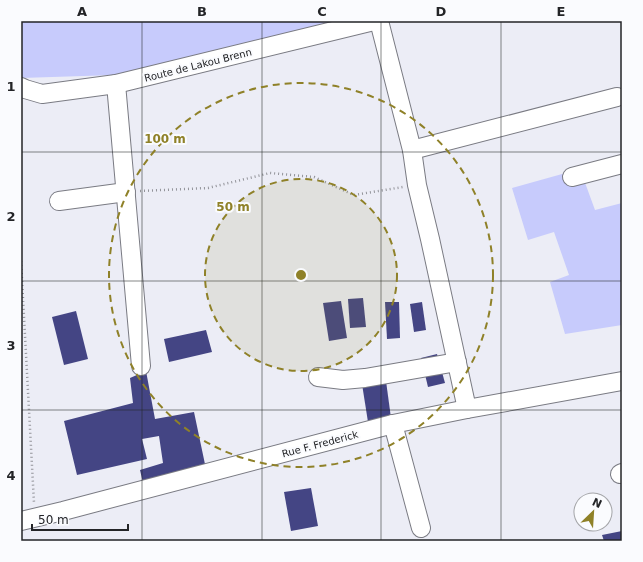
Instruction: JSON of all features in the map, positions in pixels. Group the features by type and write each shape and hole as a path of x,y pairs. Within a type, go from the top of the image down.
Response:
{"street":[{"name":"Route de Lakou Brenn","path":"21,87 42,94 116,84 374,21"},
{"path":"379,21 412,150 417,185 467,409"},
{"path":"116,84 141,366"},
{"path":"412,150 617,97"},
{"path":"572,176 622,164"},
{"path":"58,201 126,192"},
{"path":"318,377 343,380 365,378 457,362"},
{"name":"Rue F. Frederick","path":"28,520 393,424 622,381"},
{"path":"393,424 421,528"}],"path":[{"path":"126,192 208,188 270,173 314,177 354,195 417,185"},
{"path":"21,261 28,520"}],"shaded area":[{"path":"21,21 355,21 146,74 21,78"},
{"path":"580,169 595,210 622,203 622,325 565,334 550,282 569,275 554,232 528,240 512,188"}],"building":[{"path":"363,298 366,327 350,328 348,299"},
{"path":"341,301 347,338 329,341 323,303"},
{"path":"385,302 399,302 400,338 387,339"},
{"path":"422,302 426,330 414,332 410,304"},
{"path":"76,311 88,359 64,365 52,317"},
{"path":"206,330 212,352 169,362 164,339"},
{"path":"437,354 445,383 428,387 421,358"},
{"path":"146,371 155,419 194,412 206,469 143,483 140,470 163,463 159,436 142,439 147,459 77,475 64,421 133,403 130,378"},
{"path":"386,381 391,418 368,422 362,384"},
{"path":"311,488 318,526 291,531 284,492"},
{"path":"622,531 622,541 604,541 602,535"}]}
